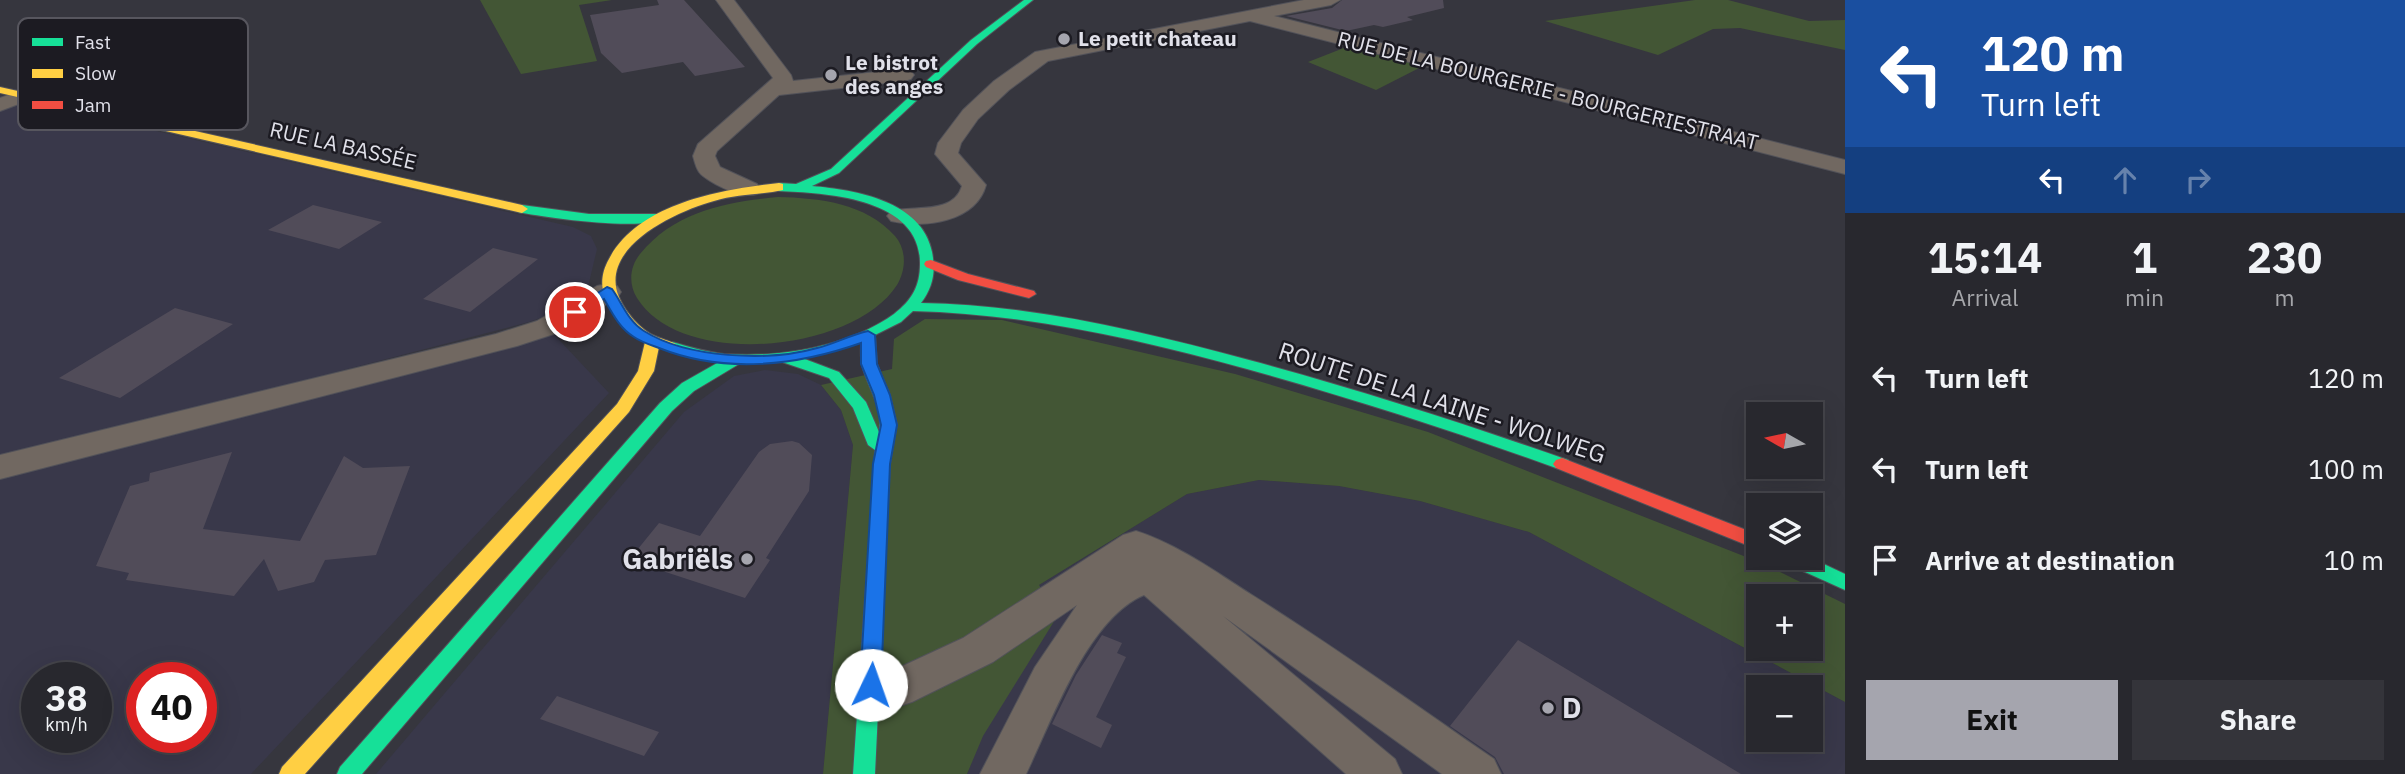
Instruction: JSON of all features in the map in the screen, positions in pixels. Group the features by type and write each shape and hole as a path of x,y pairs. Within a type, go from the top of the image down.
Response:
{"main road":[{"path":"798,188 835,171 974,42 1028,0"},
{"path":"980,59 1048,0"},
{"name":"RUE LA BASSÉE","path":"0,90 18,94"},
{"name":"RUE LA BASSÉE","path":"178,130 554,216 618,220 657,218"},
{"path":"866,177 868,200"},
{"path":"706,184 634,235 607,244 607,292 623,320 639,334 653,341 687,354 734,360 786,358 819,353 868,335 909,307 923,288 931,264 920,234 900,216 868,200 798,188 748,189"},
{"name":"RUE LA BASSÉE","path":"554,216 607,244"},
{"name":"ROUTE DE LA LAINE - WOLWEG","path":"931,264 963,277 1054,302 1145,337"},
{"name":"ROUTE DE LA LAINE - WOLWEG","path":"909,307 950,305 1060,319 1145,337 1368,397 1606,480 1746,538"},
{"path":"864,774 871,685 881,464 889,425 882,395 869,364 868,335"},
{"path":"290,774 623,408 646,371 653,341"},
{"path":"786,358 834,375 848,390 873,435 881,464"},
{"path":"348,774 666,407 688,387 734,360"},
{"path":"1818,570 1845,582"}],"street":[{"path":"725,0 784,79 710,143 704,156 706,184 748,189"},
{"path":"900,216 940,214 961,207 973,194 974,185 946,154 950,138 1006,80 1042,56 1331,0"},
{"name":"RUE DE LA BOURGERIE - BOURGERIESTRAAT","path":"1251,16 1845,167"},
{"path":"775,89 904,75"},
{"path":"0,105 18,98"},
{"path":"920,234 940,214"},
{"path":"0,467 523,334 547,327 607,292"},
{"path":"523,334 578,323 623,320"},
{"path":"871,685 897,689 978,650 1136,544 1154,567 1379,774"},
{"path":"1003,774 1061,662 1089,618 1111,594 1154,567"},
{"path":"1154,567 1254,616 1478,774"}],"shaded area":[{"path":"0,95 18,99 18,130 152,130 573,227 591,236 597,249 588,287 579,301 568,308 529,322 0,459"},
{"path":"547,327 609,393 251,774 0,774 0,476"},
{"path":"765,370 798,374 821,385 841,410 853,445 823,774 376,774 684,412 734,376"},
{"path":"1259,480 1339,486 1420,501 1529,532 1746,649 1746,661 1769,661 1795,675 1746,675 1746,752 1823,752 1823,690 1845,702 1845,774 967,774 1039,585 1187,494"}],"green space":[{"path":"480,0 612,0 579,5 597,61 521,74"},
{"path":"1695,0 1728,0 1809,21 1845,20 1845,50 1740,28 1713,29 1658,55 1545,21"},
{"path":"1354,44 1429,63 1376,90 1308,62"},
{"path":"778,197 841,204 870,216 883,225 902,247 903,267 897,285 875,308 845,325 808,338 768,344 728,343 691,336 659,321 637,298 631,281 634,264 654,239 669,228 703,211 739,202"},
{"path":"925,319 1002,320 1235,374 1428,432 1746,557 1746,570 1776,570 1804,584 1746,584 1746,649 1529,532 1420,501 1339,486 1259,480 1187,494 1039,585 1058,615 983,736 967,774 823,774 853,445 841,410 821,385 892,369 894,339"},
{"path":"1823,593 1845,604 1845,702 1823,690 1823,675 1795,675 1769,661 1823,661"}],"building":[{"path":"657,0 684,0 745,67 695,76 683,62 622,73 601,53 590,15 659,5"},
{"path":"1342,0 1443,0 1444,8 1407,17 1413,20 1346,31 1286,16 1332,8"},
{"path":"313,205 382,222 339,249 268,230"},
{"path":"493,248 538,259 470,312 423,299"},
{"path":"175,308 233,324 120,398 59,378"},
{"path":"792,441 799,443 812,455 809,491 766,558 770,560 745,598 629,560 659,523 700,536 759,452 770,444"},
{"path":"232,452 203,529 300,541 344,456 363,468 410,466 376,555 325,560 314,582 278,591 264,559 234,596 126,580 129,573 96,566 130,486 149,481 150,473"},
{"path":"1102,635 1122,643 1117,653 1126,657 1096,717 1112,725 1101,748 1052,724 1076,675"},
{"name":"D","path":"1518,640 1741,774 1504,774 1495,757 1450,726"},
{"path":"557,696 659,732 644,756 540,719"}],"traffic: fast":[{"path":"798,188 835,171 974,42 1029,0"},
{"path":"672,347 722,358 777,358 805,354 856,338 890,322 899,317 921,293 926,283 927,260 923,239 911,222 893,210 846,194 779,187"},
{"path":"522,209 589,218 657,218"},
{"path":"909,307 993,311 1116,331 1360,397 1562,464"},
{"path":"864,774 881,464 889,424 882,395 869,364 868,335"},
{"path":"786,358 834,375 860,406 876,445"},
{"path":"348,774 666,407 688,387 734,360"},
{"path":"1818,570 1845,582"}],"traffic: slow":[{"path":"0,90 18,94"},
{"path":"175,130 522,209"},
{"path":"672,347 639,333 612,299 608,283 618,254 643,229 687,205 725,194 779,187"},
{"path":"290,774 623,408 646,371 653,341"}],"traffic: jam":[{"path":"931,264 963,277 1029,294"},
{"path":"1562,464 1746,538"}],"place":[{"name":"Le petit chateau","path":"1064,39"},
{"name":"Le bistrot des anges","path":"831,75"},
{"name":"Gabriëls","path":"747,559"},
{"name":"D","path":"1548,708"}],"route":[{"path":"575,312 607,292 623,320 639,334 687,354 734,360 786,358 819,353 868,335 869,364 882,395 889,425 881,464 871,685"}]}
